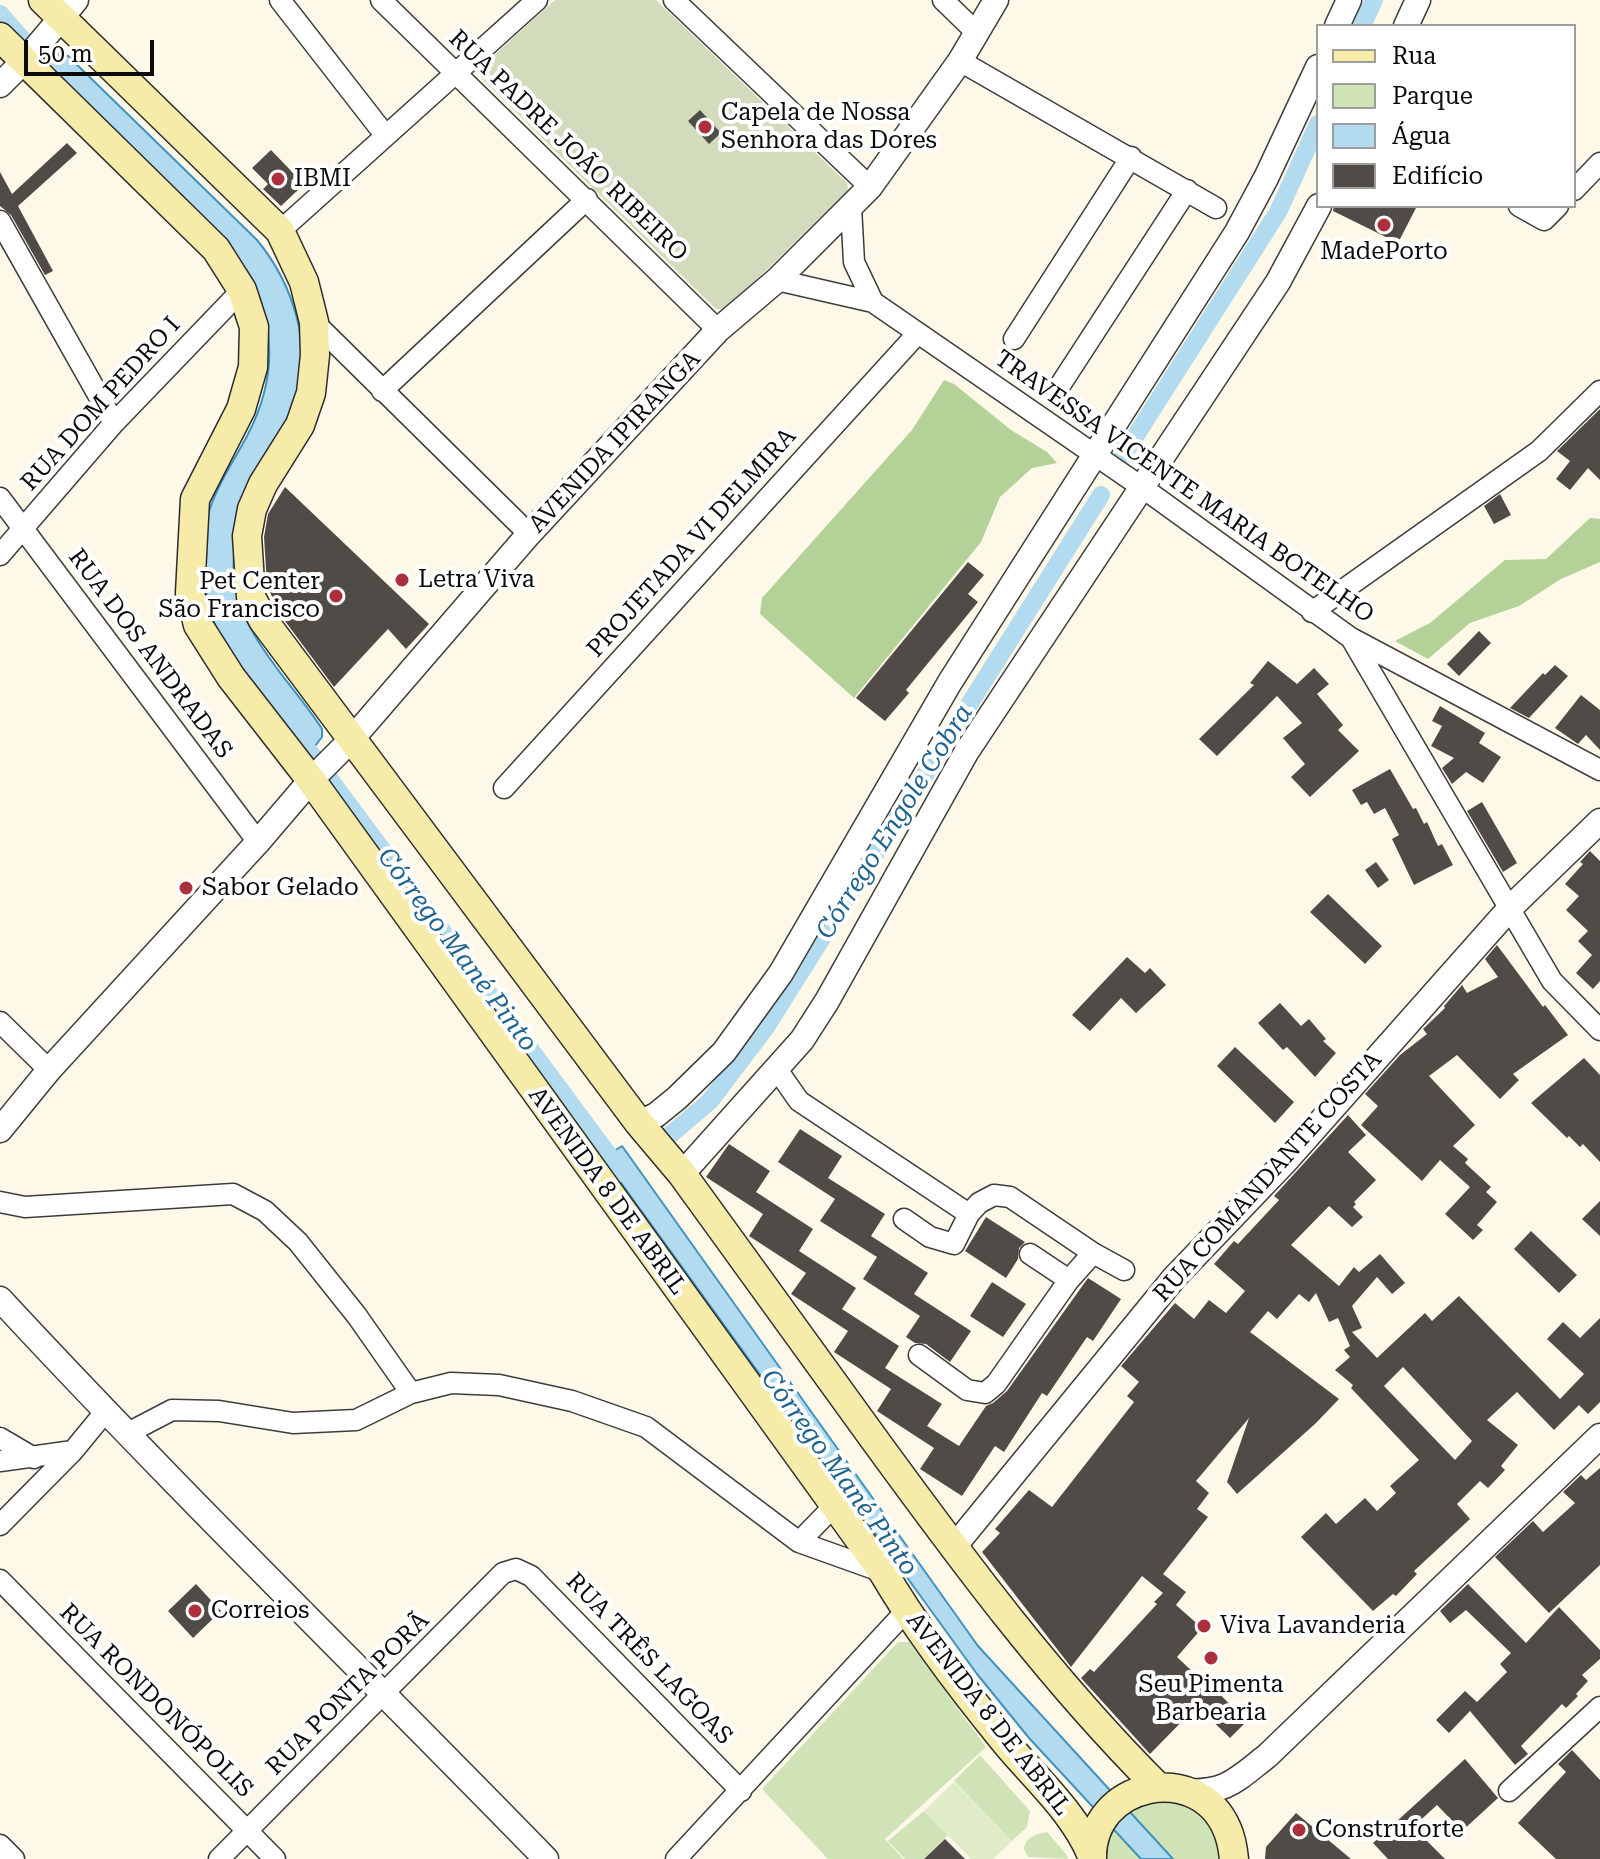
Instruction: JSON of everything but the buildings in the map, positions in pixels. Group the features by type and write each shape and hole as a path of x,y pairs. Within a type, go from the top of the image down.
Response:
{"main road":[{"path":"59,10 280,231 304,282 314,322 311,393 300,425 263,484 252,509 247,536 251,597 263,620 350,742 639,1123 682,1174 953,1548 1043,1663 1114,1743 1170,1789 1205,1802 1222,1819 1234,1859"},
{"name":"AVENIDA 8 DE ABRIL","path":"0,37 27,59 216,249 242,290 254,327 253,367 241,409 195,499 190,593 198,625 231,677 312,779 835,1505 883,1572 906,1611 1004,1740 1080,1832 1092,1857"},
{"name":"AVENIDA 8 DE ABRIL","path":"1092,1857 1094,1834 1100,1821 1127,1796 1170,1789"}],"street":[{"path":"280,0 385,135"},
{"name":"RUA PADRE JOÃO RIBEIRO","path":"381,0 718,330"},
{"path":"280,231 537,0"},
{"path":"674,0 870,187"},
{"path":"943,0 976,32"},
{"name":"AVENIDA IPIRANGA","path":"0,1130 49,1070 312,779 350,742 529,534 718,330 777,280 870,187 960,61 996,0"},
{"path":"1338,24 1349,0"},
{"path":"1407,24 1418,0"},
{"path":"0,85 27,59 59,10"},
{"path":"960,61 1216,208"},
{"path":"639,1123 656,1115 677,1098 724,1052 781,973 950,682 1237,232 1316,71"},
{"path":"1014,339 1131,157"},
{"path":"1576,188 1600,163"},
{"path":"1057,390 1187,190"},
{"path":"382,391 587,199"},
{"path":"851,207 854,262 873,302"},
{"path":"682,1174 802,1040 967,751 1278,282 1318,208"},
{"path":"1523,208 1544,220 1556,208"},
{"path":"0,221 114,423"},
{"name":"TRAVESSA VICENTE MARIA BOTELHO","path":"777,280 873,302 1143,488 1351,638 1600,770"},
{"name":"RUA DOM PEDRO I","path":"0,555 114,423 242,290"},
{"path":"314,322 529,534"},
{"name":"PROJETADA VI DELMIRA","path":"504,788 918,333"},
{"path":"1312,612 1539,451 1600,391"},
{"name":"RUA DOS ANDRADAS","path":"0,498 258,842"},
{"path":"1351,638 1552,981 1600,1030"},
{"name":"RUA COMANDANTE COSTA","path":"953,1548 1174,1278 1284,1163 1511,907 1600,821"},
{"path":"0,1022 49,1070"},
{"path":"776,1068 799,1101 969,1214"},
{"path":"0,1202 25,1207 233,1194 265,1211 298,1242 357,1316 411,1393"},
{"path":"904,1219 930,1237 954,1244 969,1214 979,1203 994,1195 1010,1197 1093,1253 1124,1270"},
{"path":"919,1355 967,1390 985,1393 996,1384 1069,1280 1093,1253"},
{"path":"1030,1254 1069,1280"},
{"path":"0,1299 126,1434 546,1859"},
{"path":"126,1434 172,1410 219,1411 293,1423 356,1420 411,1393 451,1383 499,1385 572,1401 646,1427 799,1542 883,1572"},
{"path":"0,1525 73,1451 105,1412"},
{"path":"1170,1789 1217,1790 1267,1756 1600,1436"},
{"path":"0,1438 34,1458"},
{"path":"0,1461 73,1451"},
{"path":"799,1542 835,1505"},
{"name":"RUA PONTA PORÃ","path":"219,1859 503,1573 516,1569"},
{"name":"RUA TRÊS LAGOAS","path":"516,1569 531,1576 741,1791"},
{"name":"RUA RONDONÓPOLIS","path":"0,1580 275,1859"},
{"path":"676,1859 906,1611"},
{"path":"1509,1791 1600,1707"},
{"path":"0,1845 14,1859"}],"green space":[{"path":"555,0 656,0 847,183 848,190 727,309 716,309 481,78 481,67"},
{"path":"944,380 954,384 1011,430 1047,452 1057,463 1032,468 1000,497 981,542 854,698 760,614 762,598 912,430"},
{"path":"1590,518 1600,519 1600,562 1561,579 1519,606 1470,623 1428,659 1395,641 1430,623 1505,560 1546,559"},
{"path":"898,1642 909,1642 986,1747 885,1839 903,1859 828,1859 762,1789"},
{"path":"980,1755 1030,1811 1027,1827 1012,1841 954,1781"},
{"path":"954,1782 1012,1841 993,1859 971,1859 924,1811"},
{"path":"1154,1797 1202,1808 1229,1859 1097,1859 1108,1825"},
{"path":"924,1811 948,1835 924,1859 905,1859 888,1841"},
{"path":"1047,1832 1068,1859 1028,1857 1024,1849 1029,1839"}],"water":[{"path":"60,53 68,56 257,240 290,297 301,340 300,384 287,426 239,528 234,550 234,577 238,599 257,639 322,729 322,737 312,750 305,752 299,749 238,666 212,616 205,580 203,555 210,508 256,417 267,380 269,342 261,303 254,284 45,68"},
{"name":"Córrego Mané Pinto","path":"622,1146 978,1646 1173,1859 1141,1859 1029,1738 977,1674 603,1158"}],"waterway":[{"name":"Córrego Engole Cobra","path":"1363,24 1374,0"},
{"name":"Córrego Mané Pinto","path":"0,14 38,57"},
{"name":"Córrego Engole Cobra","path":"1124,454 1278,212 1316,128"},
{"name":"Córrego Engole Cobra","path":"670,1135 710,1101 766,1027 1101,495"},
{"name":"Córrego Mané Pinto","path":"294,731 622,1173"}],"place":[{"name":"Capela de Nossa Senhora das Dores","path":"705,127"},
{"name":"IBMI","path":"278,179"},
{"name":"MadePorto","path":"1384,225"},
{"name":"Letra Viva","path":"402,580"},
{"name":"Pet Center São Francisco","path":"336,596"},
{"name":"Sabor Gelado","path":"186,888"},
{"name":"Correios","path":"195,1611"},
{"name":"Viva Lavanderia","path":"1204,1626"},
{"name":"Seu Pimenta Barbearia","path":"1211,1658"},
{"name":"Construforte","path":"1299,1830"}]}
